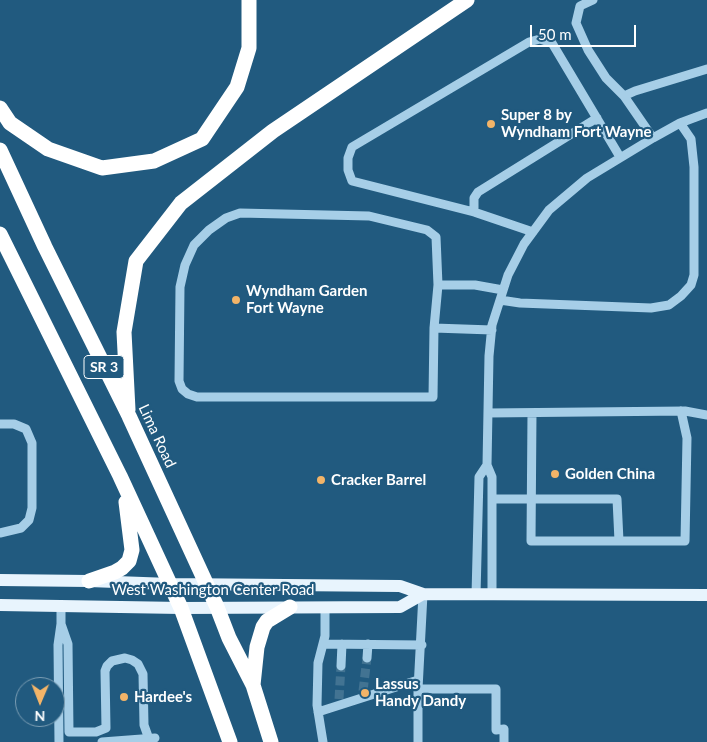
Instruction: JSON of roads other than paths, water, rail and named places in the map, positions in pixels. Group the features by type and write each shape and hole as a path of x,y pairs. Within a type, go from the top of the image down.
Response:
{"highway":[{"path":"0,108 10,123 48,149 102,168 154,162 202,139 237,87 250,48 249,0"},
{"path":"129,416 124,332 136,260 181,203 273,131 466,0"},
{"name":"Lima Road","path":"0,150 129,416 217,607 229,638 253,685 271,742"},
{"name":"SR 3","path":"0,234 123,483 181,608 230,742"},
{"path":"89,581 115,572 129,561 132,550 131,533 123,483"},
{"path":"253,685 256,647 263,627 267,621 290,607"}],"main road":[{"name":"West Washington Center Road","path":"0,580 400,586 423,594 707,595"},
{"name":"West Washington Center Road","path":"0,605 181,608 400,607 423,594"}],"street":[{"path":"593,0 580,6 576,23 588,50 606,78 624,96 652,138"},
{"path":"533,232 474,212 352,180 348,170 348,158 352,147 529,42 540,39 552,43 620,157"},
{"path":"624,96 707,69"},
{"path":"492,595 492,477 487,465 489,356 492,330 512,267 524,244 549,210 587,178 652,138 680,123 707,113"},
{"path":"474,212 474,198 478,192 597,118"},
{"path":"438,285 475,285 520,303 651,308 669,305 691,285 694,275 694,176 691,139 680,123"},
{"path":"240,213 370,216 427,230 436,237 438,285 434,328 433,397 197,397 188,394 182,389 179,381 180,287 185,265 194,245 209,230 226,218 240,213"},
{"path":"434,328 492,330"},
{"path":"488,413 681,411 707,415"},
{"path":"532,412 531,541 685,541 687,438 681,411"},
{"path":"0,424 14,424 26,429 32,443 32,508 29,520 22,528 0,533"},
{"path":"476,595 478,477 487,465"},
{"path":"492,499 617,500 619,541"},
{"path":"418,742 418,685 422,645 423,594"},
{"path":"59,742 58,645 61,606"},
{"path":"323,742 317,705 318,663 325,636 325,607"},
{"path":"61,624 68,644 69,732 96,732 106,728 105,671 112,661 118,658 132,660 138,664 143,674 144,725 151,739 102,742"},
{"path":"323,644 422,645"},
{"path":"341,666 342,644"},
{"path":"367,658 368,644"},
{"path":"318,712 338,702 363,694 418,685 496,689 496,730 504,730 504,742"},
{"path":"96,732 96,742"}],"tunnel":[{"path":"363,691 367,658"},
{"path":"339,699 341,666"}],"place":[{"name":"Super 8 by Wyndham Fort Wayne","path":"491,124"},
{"name":"Wyndham Garden Fort Wayne","path":"236,300"},
{"name":"Golden China","path":"555,474"},
{"name":"Cracker Barrel","path":"321,480"},
{"name":"Lassus Handy Dandy","path":"365,693"},
{"name":"Hardee's","path":"124,697"}]}
